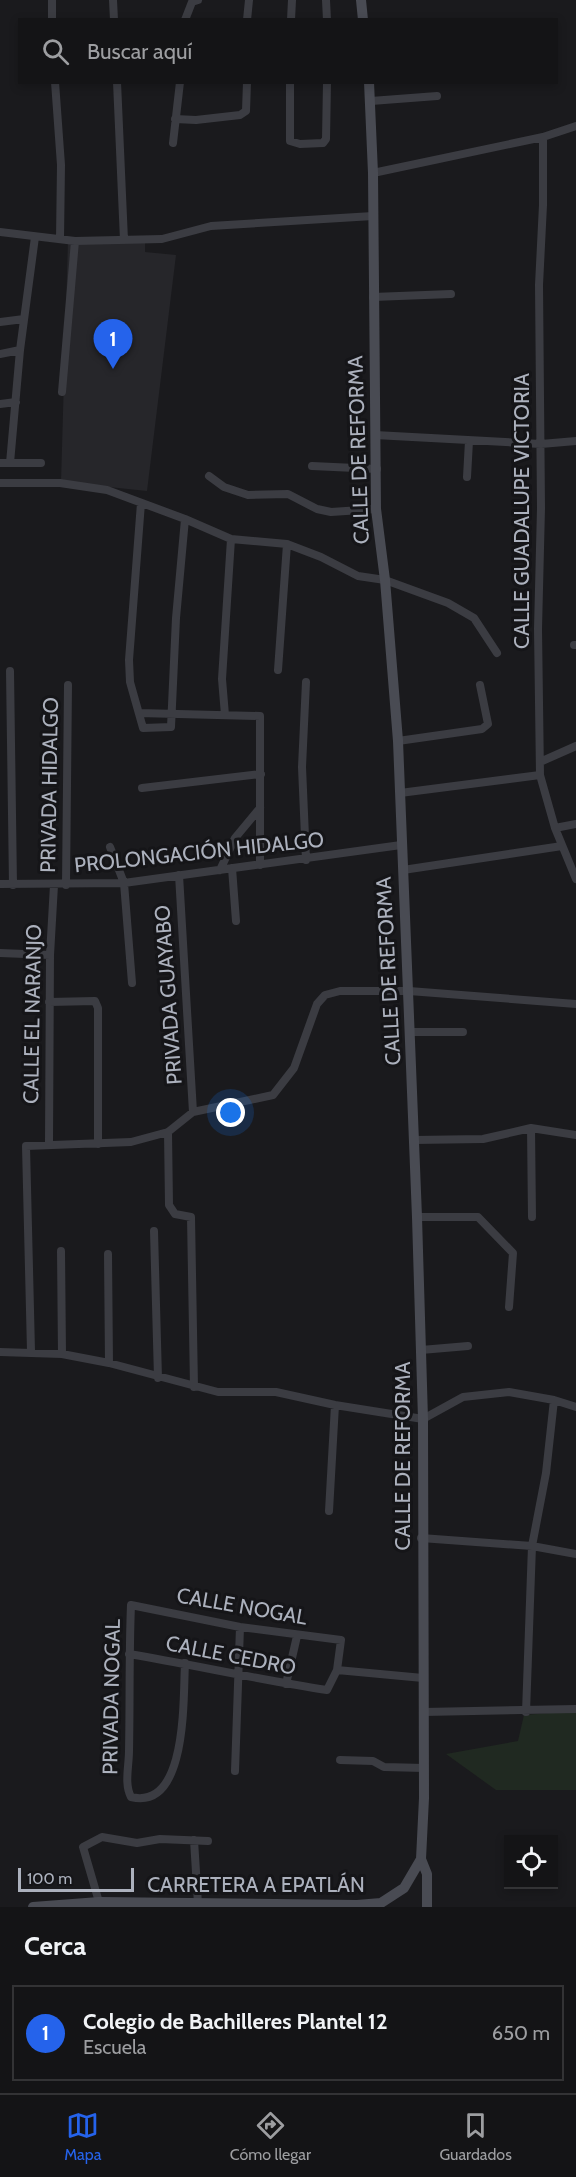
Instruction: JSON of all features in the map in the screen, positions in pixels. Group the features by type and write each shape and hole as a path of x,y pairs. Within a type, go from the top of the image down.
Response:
{"main road":[{"path":"361,0 363,18"},
{"name":"CALLE DE REFORMA","path":"369,84 373,173 376,509 385,580 398,741 421,1350 424,1713 421,1858"},
{"path":"421,1858 427,1874 427,1907"},
{"name":"CARRETERA A EPATLÁN","path":"33,1907 99,1902 180,1905 381,1903 404,1888 421,1858"}],"street":[{"path":"52,0 52,18"},
{"path":"113,0 114,18"},
{"path":"186,18 192,2 198,0"},
{"path":"247,18 249,0"},
{"path":"291,18 292,0"},
{"path":"326,0 327,18"},
{"path":"55,84 60,165 60,239"},
{"path":"117,84 124,240"},
{"path":"173,143 180,84"},
{"path":"175,119 196,120 240,115 246,111 247,84"},
{"path":"290,84 288,130 290,141 300,144 322,143 326,139 327,84"},
{"path":"371,101 437,96"},
{"path":"373,173 543,136 576,126"},
{"name":"CALLE GUADALUPE VICTORIA","path":"543,136 543,205 539,285 540,775 555,828 576,877"},
{"path":"0,230 35,237 75,241 162,239 211,226 373,216"},
{"path":"10,463 20,350 35,237"},
{"path":"62,392 75,241"},
{"path":"373,297 451,294"},
{"path":"0,322 24,319"},
{"path":"0,354 20,350"},
{"path":"0,404 16,402"},
{"path":"375,435 541,444 576,441"},
{"path":"467,477 470,441"},
{"path":"0,463 41,463"},
{"path":"312,466 377,469"},
{"path":"208,476 224,487 248,495 288,494 317,509 331,512 376,509"},
{"path":"0,483 60,483 107,490 231,539 287,544 321,556 358,576 385,580 448,603 474,618 497,653"},
{"path":"141,503 129,660 130,682 143,728 171,727 176,618 185,519"},
{"path":"225,715 222,679 231,539"},
{"path":"278,670 287,544"},
{"path":"10,671 13,885"},
{"path":"306,682 302,767 306,860"},
{"name":"PRIVADA HIDALGO","path":"66,885 68,685"},
{"path":"398,741 482,729 488,724 480,685"},
{"path":"139,713 260,716 260,865"},
{"path":"540,762 576,746"},
{"path":"142,788 261,774"},
{"path":"400,793 540,775"},
{"path":"220,870 235,838 260,808"},
{"path":"555,828 576,824"},
{"name":"PROLONGACIÓN HIDALGO","path":"0,884 124,883 306,860 401,845"},
{"path":"403,870 562,846"},
{"path":"110,847 124,883 132,983"},
{"path":"232,868 236,921"},
{"name":"PRIVADA GUAYABO","path":"179,875 193,1112"},
{"name":"CALLE EL NARANJO","path":"48,1143 50,955 54,885"},
{"path":"0,953 50,955"},
{"path":"31,1352 26,1146 48,1143 131,1142 168,1132 193,1112 273,1095 294,1068 317,1004 325,995 340,991 409,991 576,1004"},
{"path":"49,1002 95,1001 98,1008 98,1144"},
{"path":"410,1032 463,1032"},
{"path":"531,1128 532,1217"},
{"path":"414,1140 483,1139 531,1128 576,1135"},
{"path":"168,1132 169,1205 175,1214 190,1217 194,1388"},
{"path":"417,1216 478,1217 513,1253 509,1307"},
{"path":"154,1231 158,1378"},
{"path":"61,1251 62,1354"},
{"path":"108,1254 109,1363"},
{"path":"421,1350 468,1346"},
{"path":"0,1352 62,1354 109,1363 194,1388 218,1392 276,1392 335,1406 423,1419 463,1397 509,1392 555,1400 576,1407"},
{"path":"526,1712 532,1546 546,1473 555,1400"},
{"path":"329,1511 335,1406"},
{"path":"421,1538 532,1546 576,1554"},
{"name":"PRIVADA NOGAL","path":"138,1605 131,1605 129,1654 127,1790 131,1797 138,1799 153,1795 174,1769 180,1749 185,1664"},
{"name":"CALLE NOGAL","path":"138,1605 240,1627 341,1640 337,1670"},
{"path":"235,1771 240,1627"},
{"path":"286,1684 297,1636"},
{"name":"CALLE CEDRO","path":"129,1654 238,1676 327,1690 337,1670"},
{"path":"337,1670 423,1678"},
{"path":"424,1713 576,1709"},
{"path":"340,1760 373,1761 384,1767 424,1768"},
{"path":"99,1902 83,1847 102,1837 137,1843 160,1839 208,1840"},
{"path":"194,1840 198,1904"}],"shaded area":[{"path":"68,240 145,243 145,252 176,255 147,491 61,482"},
{"path":"576,1711 576,1790 496,1790 446,1754 518,1741 524,1715"}],"place":[{"name":"Colegio de Bachilleres Plantel 12","path":"113,369"}]}
